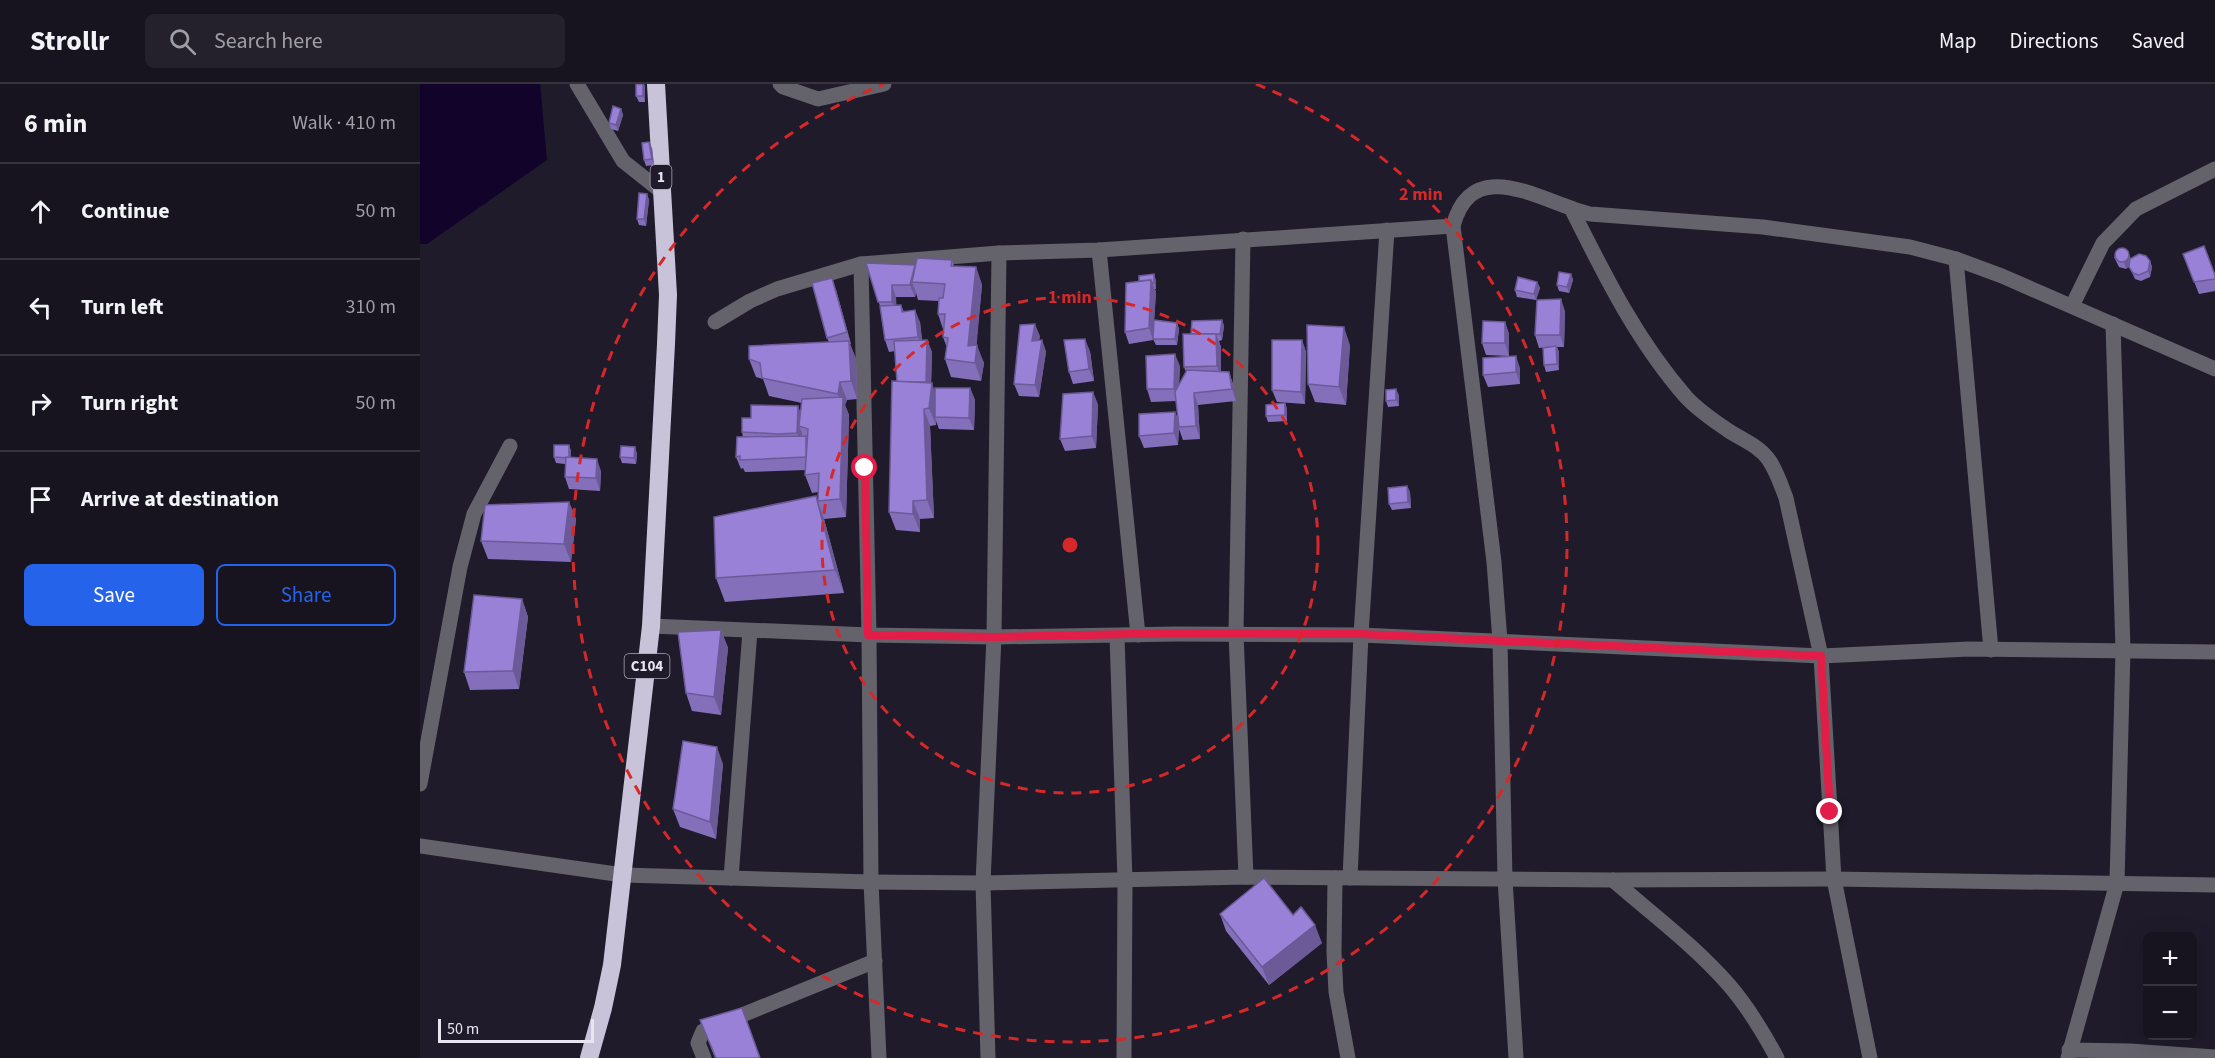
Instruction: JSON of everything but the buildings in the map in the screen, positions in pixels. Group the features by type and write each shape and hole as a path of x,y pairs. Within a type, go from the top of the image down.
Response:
{"highway":[{"name":"1","path":"656,84 666,269"},
{"name":"C104","path":"589,1058 612,965 651,626 666,334 666,269"}],"street":[{"path":"577,84 623,160 662,192"},
{"path":"780,84 818,99 884,84"},
{"path":"2072,306 2103,243 2136,209 2215,169"},
{"path":"1516,1058 1504,879 1500,641 1494,562 1453,226 1457,212 1468,196 1477,189 1489,187 1519,189 1572,210 1618,217 1763,227 1910,247 1956,259 2072,306 2215,369"},
{"path":"1572,210 1613,292 1661,366 1688,399 1727,429 1759,449 1769,460 1786,498 1821,656 1834,879 1870,1058"},
{"path":"715,322 750,301 777,289 861,264 999,253 1099,250 1453,226"},
{"path":"1348,1058 1336,992 1334,952 1343,878 1388,230"},
{"path":"1243,239 1236,633 1246,877"},
{"path":"1099,250 1138,635"},
{"path":"988,1058 983,883 994,637 999,253"},
{"path":"1956,259 1991,650"},
{"path":"861,264 871,882 879,1058"},
{"path":"2113,324 2122,651 2116,883 2069,1054 2130,1051 2215,1057"},
{"path":"420,784 460,567 474,514 510,446"},
{"path":"651,626 868,635 994,637 1236,633 1361,634 1821,656 1991,650 2215,652"},
{"path":"731,878 750,631"},
{"path":"1117,636 1125,881 1124,1058"},
{"path":"420,846 623,876 871,882 983,883 1246,877 1834,879 2215,885"},
{"path":"1613,880 1678,936 1730,986 1756,1021 1777,1058"},
{"path":"704,1058 698,1043 702,1031 875,962"}],"shaded area":[{"path":"420,84 540,84 547,160 427,244 420,244"}],"route":[{"path":"865,468 868,635 994,637 1178,633 1361,634 1821,656 1830,812"}]}
